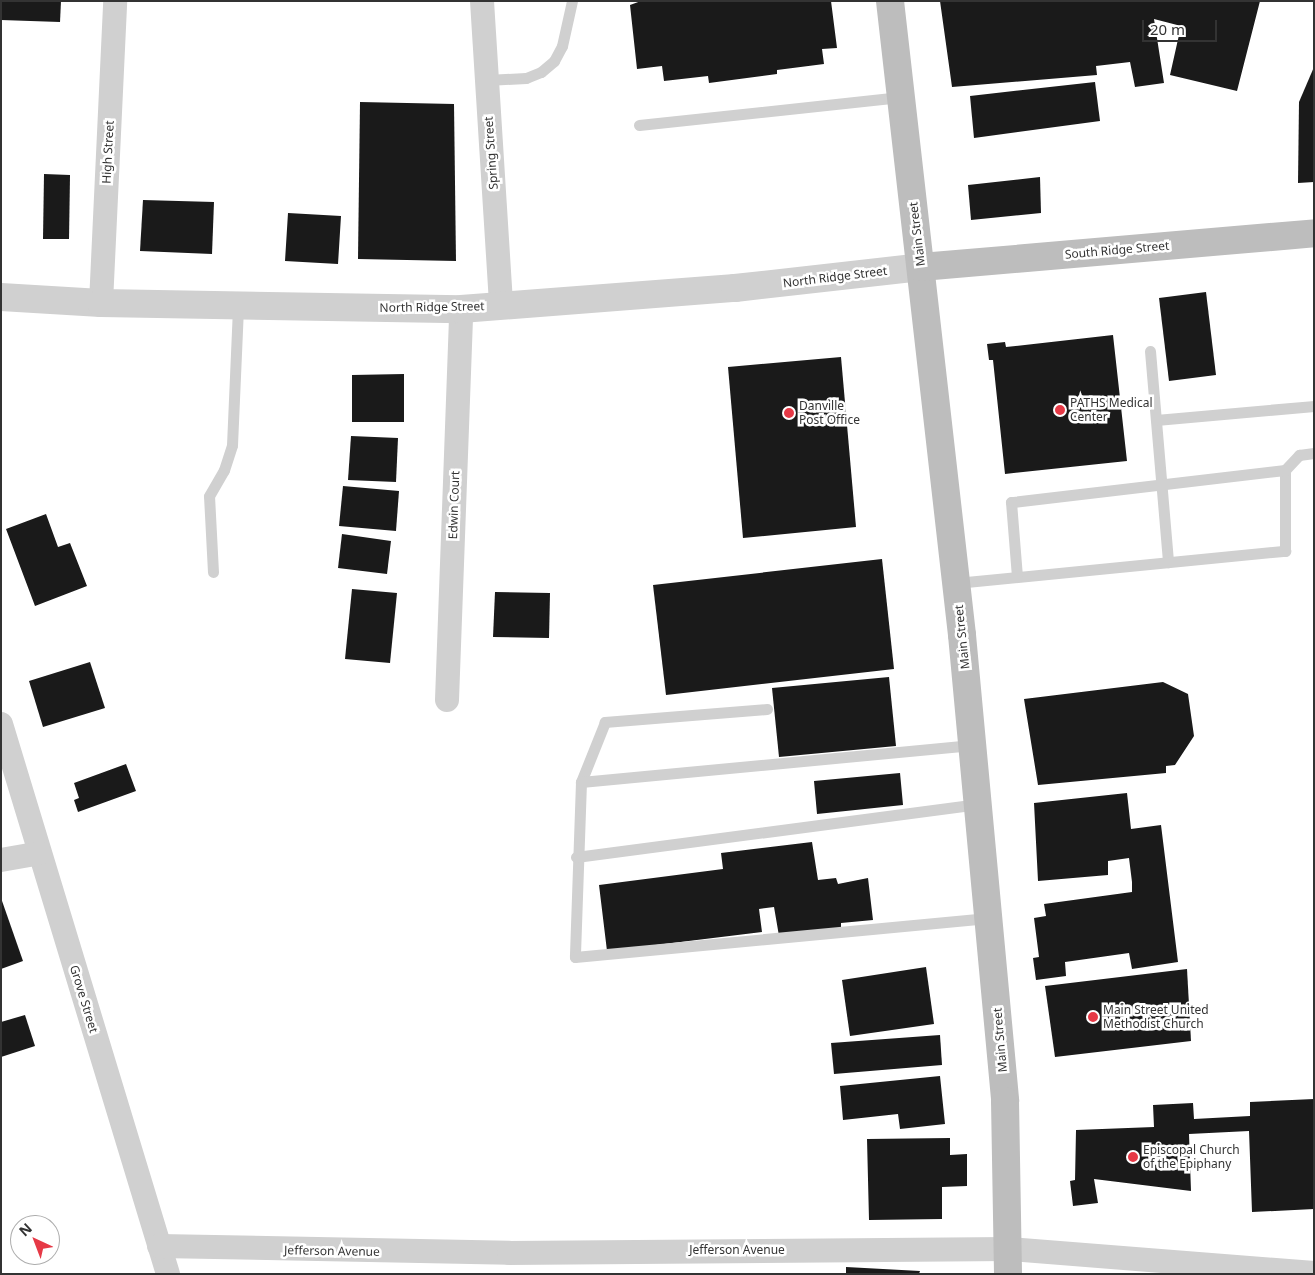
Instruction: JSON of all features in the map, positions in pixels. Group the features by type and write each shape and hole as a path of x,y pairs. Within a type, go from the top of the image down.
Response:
{"main road":[{"name":"Main Street","path":"890,1 956,583 978,804 1005,1101 1009,1262"},
{"name":"South Ridge Street","path":"920,267 1314,233"}],"street":[{"name":"High Street","path":"101,302 115,1"},
{"name":"Spring Street","path":"482,1 501,305"},
{"name":"North Ridge Street","path":"1,297 101,302 461,309 735,288 920,267"},
{"name":"Edwin Court","path":"447,700 461,309"},
{"name":"Grove Street","path":"1,724 168,1274"},
{"path":"1,860 39,853"},
{"name":"Jefferson Avenue","path":"160,1246 1009,1262 1314,1273"}],"lane":[{"path":"487,80 526,78 541,72 554,61 562,46 572,1"},
{"path":"638,125 901,97"},
{"path":"212,572 209,496 224,470 232,445 238,305"},
{"path":"1150,351 1168,562"},
{"path":"1156,420 1314,406"},
{"path":"1018,576 1011,502 1285,470 1299,455 1314,453"},
{"path":"956,583 1285,550 1285,470"},
{"path":"768,709 605,722 581,782 576,857 575,957 988,918"},
{"path":"581,782 972,746"},
{"path":"576,857 978,804"}],"building":[{"path":"1,1 61,1 60,22 1,20"},
{"path":"641,1 831,1 837,48 822,49 824,64 777,70 777,74 709,83 708,76 664,81 662,66 637,69 630,5"},
{"path":"940,1 1260,1 1237,91 1170,75 1181,26 1154,19 1164,83 1135,87 1130,62 1096,66 1097,75 952,87"},
{"path":"1314,67 1314,182 1298,183 1299,102"},
{"path":"1095,82 1100,121 974,138 970,96"},
{"path":"360,102 454,104 456,261 358,259"},
{"path":"44,174 70,175 69,239 43,239"},
{"path":"1040,177 1041,213 971,220 968,185"},
{"path":"143,200 214,202 212,254 140,251"},
{"path":"288,213 341,216 338,264 285,261"},
{"path":"1206,292 1216,375 1169,381 1159,298"},
{"name":"PATHS Medical Center","path":"1113,335 1127,461 1005,474 993,360 989,360 987,344 1005,342 1006,347"},
{"name":"Danville Post Office","path":"841,357 856,527 743,538 728,367"},
{"path":"404,374 404,422 352,422 352,375"},
{"path":"351,436 398,438 396,482 348,480"},
{"path":"343,486 399,491 396,531 339,526"},
{"path":"46,514 58,547 70,543 87,586 35,606 6,529"},
{"path":"342,534 391,541 387,574 338,568"},
{"path":"882,559 894,669 666,695 653,585"},
{"path":"352,589 397,593 390,663 345,659"},
{"path":"495,592 550,593 549,638 493,637"},
{"path":"90,662 105,708 43,727 29,681"},
{"path":"889,677 896,746 779,757 772,688"},
{"path":"1163,682 1188,694 1194,736 1175,765 1166,766 1166,773 1038,785 1024,699"},
{"path":"126,764 136,791 78,812 74,800 79,798 74,783"},
{"path":"900,773 903,805 817,814 814,781"},
{"path":"1127,793 1131,829 1161,825 1178,962 1132,969 1129,953 1065,962 1066,976 1036,980 1033,958 1039,957 1034,918 1046,916 1044,904 1132,892 1132,882 1129,858 1108,861 1108,875 1038,881 1034,803"},
{"path":"812,842 818,880 836,878 838,884 868,878 873,920 841,923 841,928 779,936 774,907 759,909 762,932 607,951 599,885 723,869 721,853"},
{"path":"1,898 23,961 1,969"},
{"path":"926,967 934,1024 850,1036 842,980"},
{"path":"1187,969 1191,1041 1055,1057 1045,986"},
{"path":"25,1015 35,1046 1,1057 1,1022"},
{"path":"940,1035 942,1065 834,1074 831,1043"},
{"path":"940,1076 945,1124 900,1129 898,1114 843,1120 840,1086"},
{"name":"Episcopal Church of the Epiphany","path":"1314,1099 1314,1209 1252,1212 1249,1131 1189,1134 1191,1191 1094,1179 1098,1203 1073,1206 1070,1181 1075,1180 1076,1130 1154,1127 1153,1105 1193,1103 1194,1119 1250,1116 1250,1102"},
{"path":"950,1138 950,1155 967,1154 967,1186 942,1187 942,1219 869,1220 867,1139"},
{"path":"846,1267 920,1271 919,1274 846,1274"}],"place":[{"name":"PATHS Medical Center","path":"1060,410"},
{"name":"Danville Post Office","path":"789,413"},
{"name":"Main Street United Methodist Church","path":"1093,1017"},
{"name":"Episcopal Church of the Epiphany","path":"1133,1157"}]}
